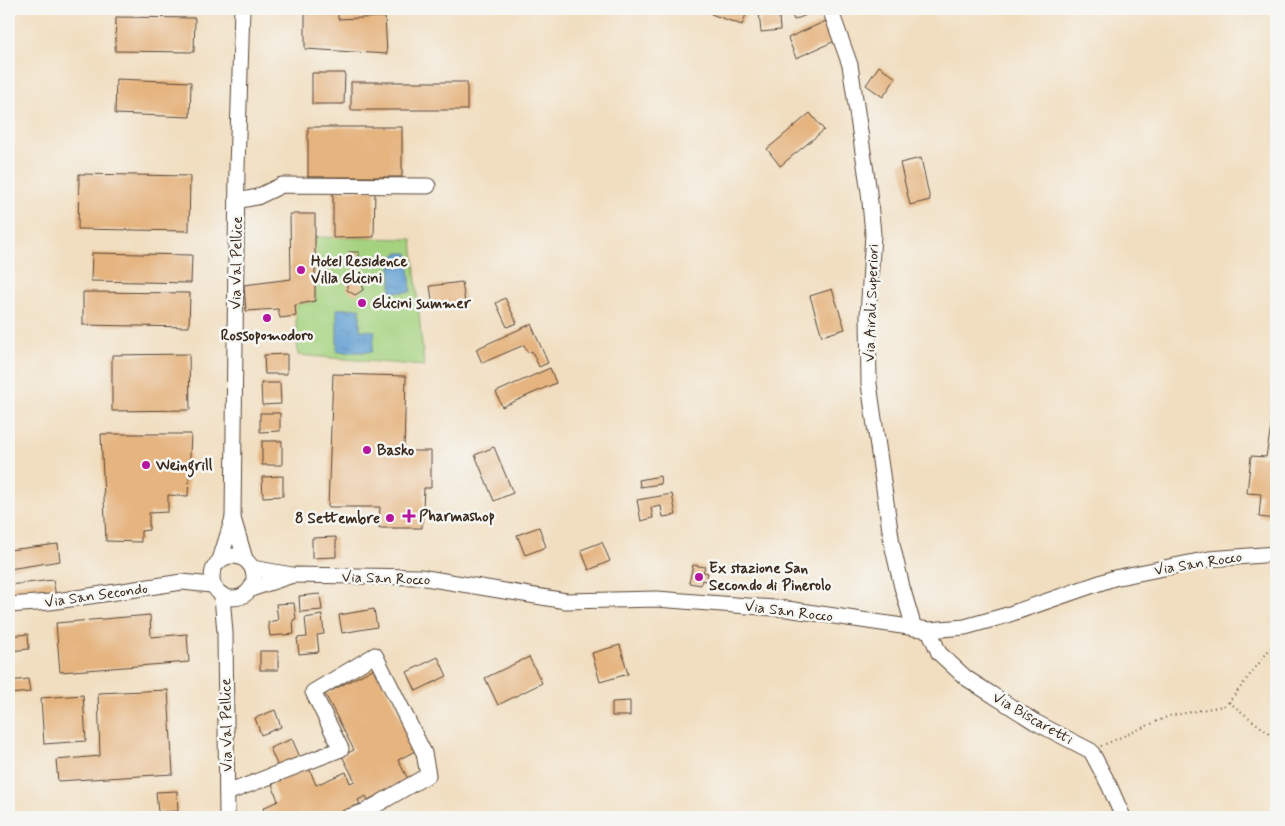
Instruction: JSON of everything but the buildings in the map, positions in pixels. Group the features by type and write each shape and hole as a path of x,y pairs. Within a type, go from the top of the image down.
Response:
{"street":[{"name":"Via Val Pellice","path":"233,518 237,201 242,9"},
{"name":"Via Airali Superiori","path":"830,9 850,65 869,192 873,234 868,316 869,384 892,544 914,628"},
{"path":"237,201 257,197 282,185 428,186"},
{"path":"233,518 217,563 211,574 212,585 222,596 232,599 245,593"},
{"path":"225,634 254,578 233,518"},
{"name":"Via San Rocco","path":"249,564 292,575 420,577 566,601 678,600 787,609 929,630 965,627 1004,616 1114,578 1209,558 1276,554"},
{"path":"182,582 231,555 249,564"},
{"name":"Via San Rocco","path":"245,593 292,575"},
{"path":"182,582 212,585"},
{"name":"Via San Secondo","path":"9,605 50,602 182,582"},
{"name":"Via Val Pellice","path":"222,596 225,634 227,817"},
{"name":"Via Biscaretti","path":"929,630 938,653 966,678 1035,722 1090,751 1109,785 1123,817"},
{"path":"227,793 341,749 313,692 375,655 424,752 428,775 366,810 348,817"}],"path":[{"path":"1090,751 1168,716 1222,706 1229,702 1276,641"},
{"path":"1229,702 1276,739"}],"green space":[{"name":"Glicini summer","path":"315,237 412,239 424,366 298,355 295,305 315,301"}],"water":[{"path":"397,253 408,253 411,292 391,292 391,259"},
{"path":"360,308 360,330 375,331 372,352 337,352 337,309"}],"place":[{"name":"Hotel Residence Villa Glicini","path":"301,270"},
{"name":"Glicini summer","path":"362,303"},
{"name":"Rossopomodoro","path":"267,318"},
{"name":"Basko","path":"367,450"},
{"name":"Weingrill","path":"146,465"},
{"name":"Pharmashop","path":"409,516"},
{"name":"8 Settembre","path":"390,518"},
{"name":"Ex stazione San Secondo di Pinerolo","path":"699,577"}]}
